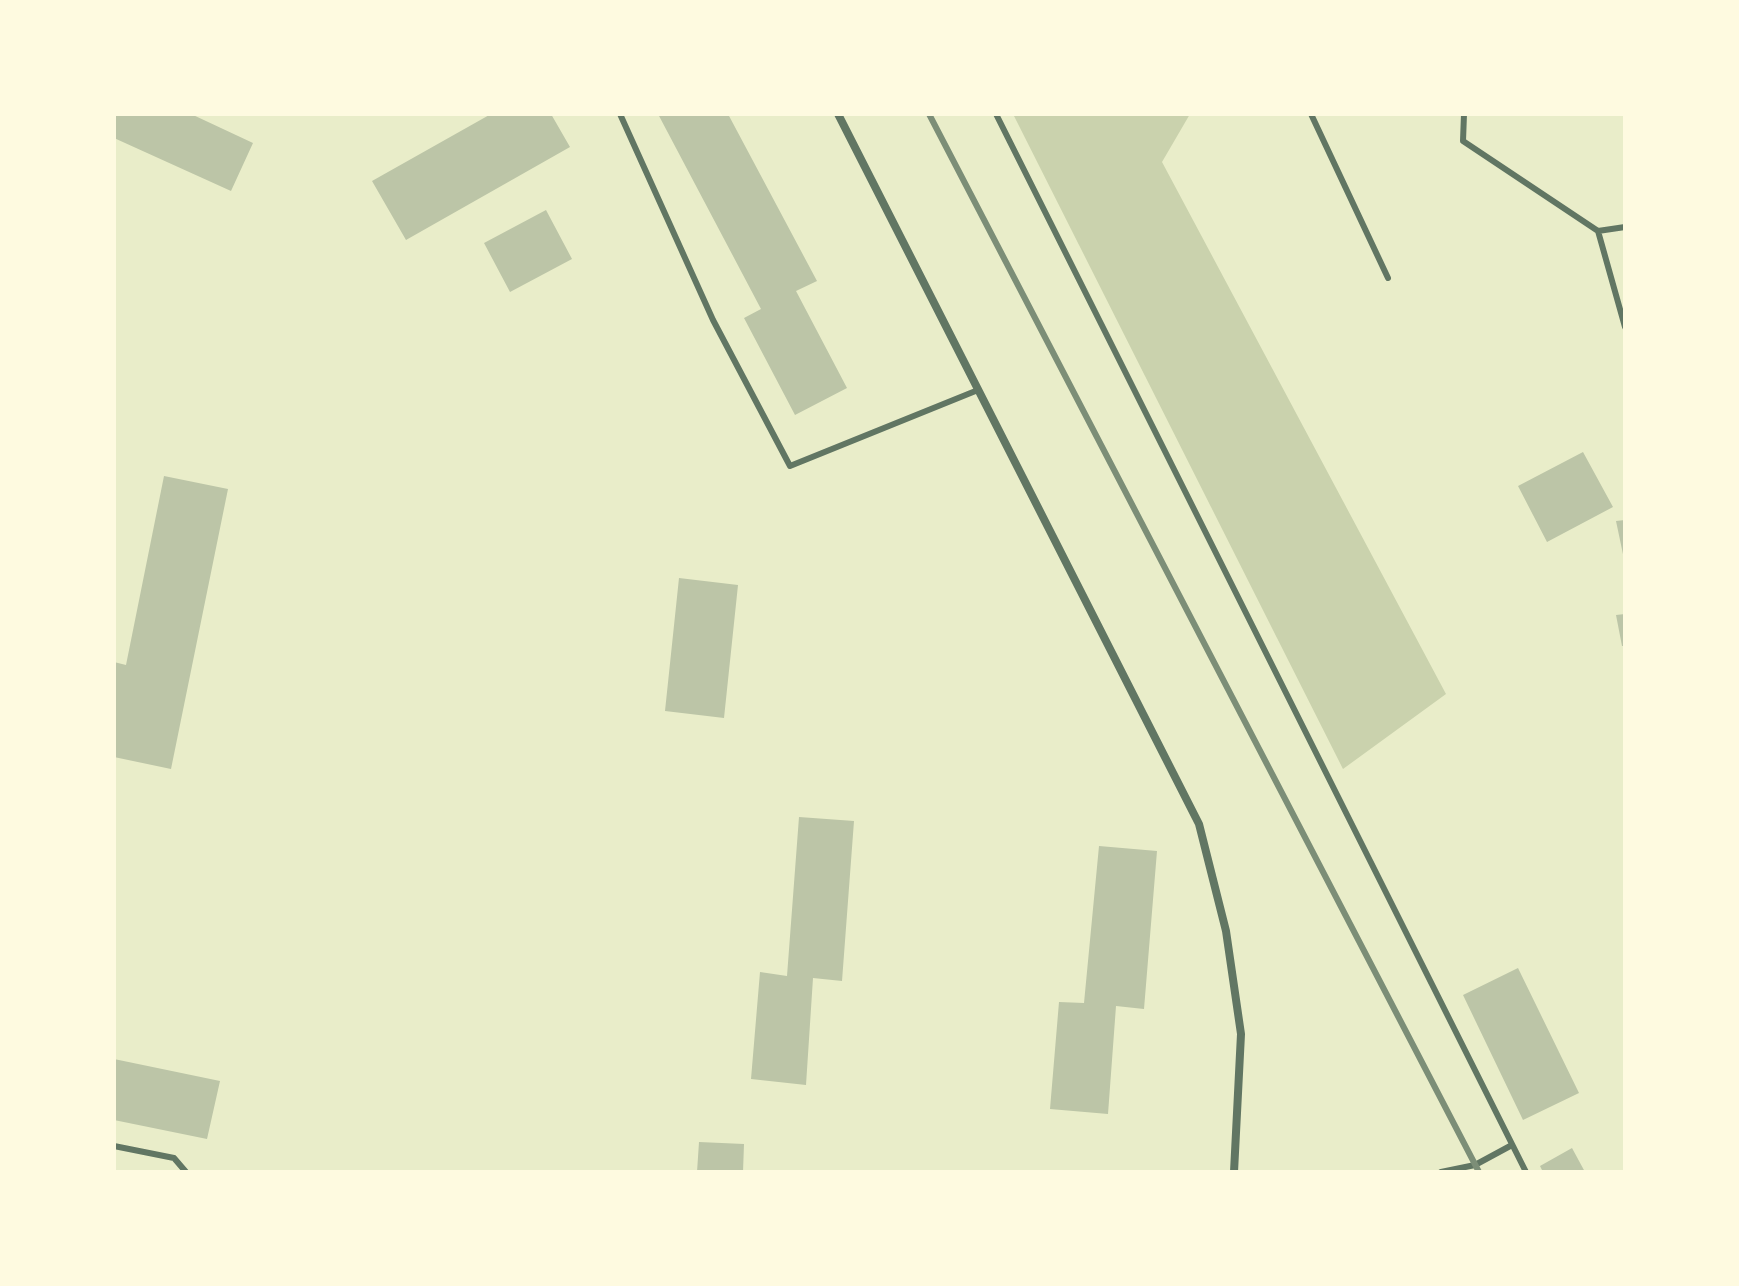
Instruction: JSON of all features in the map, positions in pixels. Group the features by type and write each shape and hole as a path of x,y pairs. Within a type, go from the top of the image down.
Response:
{"street":[{"path":"838,114 1199,824 1226,931 1241,1034 1234,1172"}],"lane":[{"path":"620,114 713,320 790,466 978,390"},
{"path":"996,114 1526,1172"},
{"path":"1311,114 1388,278"},
{"path":"1464,114 1463,141 1598,231 1625,327"},
{"path":"1598,231 1625,227"},
{"path":"1441,1172 1475,1165 1512,1145"},
{"path":"114,1146 174,1158 186,1172"}],"green space":[{"path":"1013,114 1190,114 1162,162 1446,694 1343,769"}],"building":[{"path":"114,114 191,114 253,143 231,191 114,138"},
{"path":"491,114 551,114 570,147 406,240 372,181"},
{"path":"658,114 728,114 817,281 796,291 847,388 795,415 744,318 761,309"},
{"path":"546,210 572,259 510,292 484,243"},
{"path":"1583,452 1613,507 1547,542 1518,486"},
{"path":"164,476 228,489 171,769 114,757 114,662 126,665"},
{"path":"1625,520 1625,559 1624,559 1616,521"},
{"path":"679,578 738,585 724,718 665,711"},
{"path":"1625,614 1625,646 1622,646 1616,615"},
{"path":"799,817 854,821 842,981 813,978 806,1085 751,1079 760,972 787,976"},
{"path":"1099,846 1157,851 1144,1009 1116,1006 1108,1114 1050,1109 1059,1002 1084,1003"},
{"path":"1518,968 1579,1093 1523,1120 1463,995"},
{"path":"114,1059 220,1081 207,1139 114,1120"},
{"path":"699,1142 744,1144 743,1172 697,1172"},
{"path":"1572,1148 1585,1172 1543,1172 1540,1166"}],"railway":[{"path":"929,114 1479,1172"}]}
